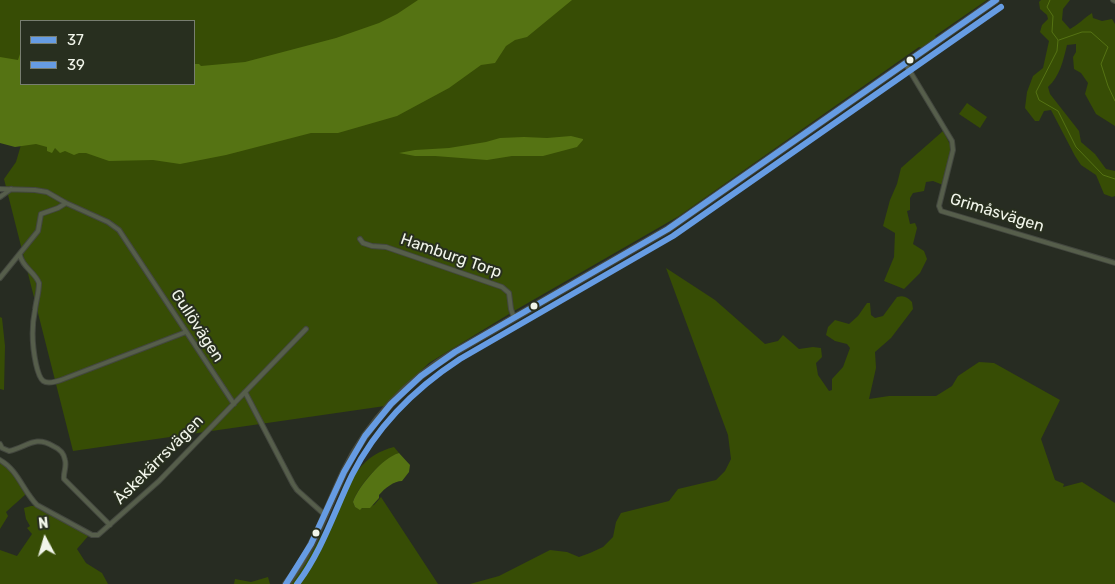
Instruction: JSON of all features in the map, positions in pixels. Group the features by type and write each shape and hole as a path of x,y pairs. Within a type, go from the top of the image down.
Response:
{"main road":[{"path":"286,584 308,550 356,450 394,400 436,364 668,229 996,0"}],"street":[{"name":"Grimåsvägen","path":"905,64 951,138 954,146 939,206 941,211 1115,263"},
{"name":"Gullövägen","path":"0,189 42,191 54,195 66,203 108,222 119,230 234,404"},
{"path":"0,197 11,189"},
{"path":"0,278 38,231 41,214 66,203"},
{"name":"Hamburg Torp","path":"360,239 368,245 386,247 502,287 510,295 514,318"},
{"path":"20,255 23,263 36,277 39,284 32,337 36,366 40,379 43,382 52,383 62,380 186,332"},
{"path":"234,404 306,330"},
{"path":"246,392 293,484 297,490 325,515"},
{"name":"Åskekärrsvägen","path":"0,444 2,448 9,451 39,441 45,441 59,449 63,452 66,464 63,475 64,480 110,525 153,486 234,404"},
{"path":"0,460 10,466 37,505 94,536 100,535 110,525"}],"shaded area":[{"path":"0,0 987,0 935,36 937,39 922,48 919,47 679,216 514,311 429,363 385,406 73,451 4,179 16,162 32,107 0,100"},
{"path":"418,0 572,0 527,37 515,40 506,46 495,63 481,65 449,88 397,116 338,133 311,133 226,155 180,164 153,160 109,161 86,153 74,155 65,151 60,153 55,148 52,153 47,151 47,147 36,144 15,147 0,143 0,57 18,60 20,54 20,85 195,85 195,64 201,66 245,62 336,38 379,23"},
{"path":"1041,0 1070,0 1063,9 1062,20 1070,29 1092,13 1093,18 1102,21 1112,19 1115,24 1115,126 1096,114 1085,94 1088,83 1081,73 1074,69 1073,57 1076,52 1076,44 1067,45 1058,73 1048,87 1050,94 1079,131 1081,142 1095,154 1106,169 1115,171 1115,196 1112,197 1104,194 1096,175 1081,165 1051,110 1044,111 1039,121 1035,121 1025,108 1027,92 1033,76 1043,68 1049,41 1040,32 1042,25 1048,19 1047,15 1040,9 1039,2"},
{"path":"967,103 987,117 980,128 959,114"},
{"path":"943,131 952,148 943,185 933,181 926,182 924,191 913,193 910,198 910,210 907,211 910,224 915,223 917,228 913,244 924,251 927,259 920,273 904,289 884,281 894,257 895,233 883,226 901,168"},
{"path":"571,136 583,140 577,147 543,156 512,156 487,160 415,156 399,153 449,148 500,138"},
{"path":"666,268 715,300 765,344 778,341 783,335 799,349 821,348 822,357 816,363 818,375 829,391 832,390 832,379 843,367 850,348 847,344 835,341 826,335 828,327 835,320 849,324 858,316 867,303 870,303 871,315 875,318 883,316 897,297 902,296 912,302 913,309 891,338 875,352 876,368 869,399 889,396 936,396 952,386 958,376 979,362 994,363 1060,400 1041,439 1055,480 1064,484 1063,487 1082,482 1115,503 1115,584 470,584 499,576 550,550 567,552 579,557 590,553 603,547 613,537 616,522 621,513 669,501 678,489 716,480 725,471 731,459 728,435"},
{"path":"0,317 2,318 5,346 4,390 0,389"},
{"path":"394,447 399,453 372,473 360,488 353,502 355,507 359,509 374,505 381,497 438,584 291,584 334,513 344,484 371,458 384,450"},
{"path":"399,453 410,465 409,472 402,481 384,490 370,508 362,508 360,510 355,507 353,502 366,481 386,460"},
{"path":"0,461 13,469 26,494 6,512 8,516 0,529"},
{"path":"36,506 89,535 77,549 86,563 102,573 108,584 0,584 0,550 17,556 32,534 27,528 30,526 26,519 24,508"},
{"path":"268,577 270,584 234,584 235,579 251,582"}],"waterway":[{"path":"1050,0 1047,7 1053,16 1052,32 1058,40 1057,51 1036,92 1039,100 1058,111 1076,147 1103,175 1115,179"},
{"path":"1059,40 1082,32 1091,32 1108,47 1101,64 1115,101"}],"transit line":[{"name":"37","path":"286,584 311,544 344,472 365,436 391,404 421,376 455,352 668,229 996,0"},
{"name":"39","path":"297,584 321,545 362,457 373,440 398,410 427,383 460,359 673,236 1001,7"}]}
